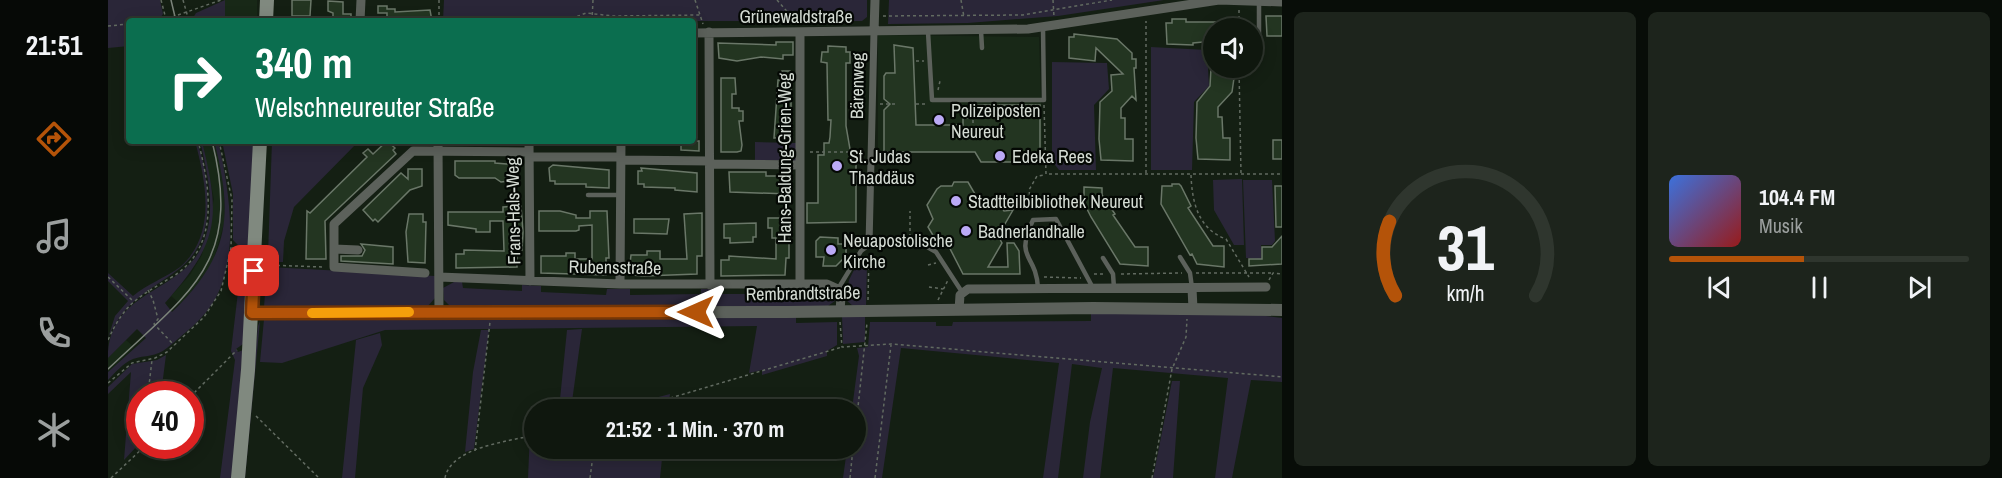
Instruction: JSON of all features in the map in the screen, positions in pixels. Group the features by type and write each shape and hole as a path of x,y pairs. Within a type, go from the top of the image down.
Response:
{"main road":[{"path":"266,18 267,0"},
{"path":"238,478 252,313 260,144"}],"street":[{"path":"360,18 361,0"},
{"name":"Bärenweg","path":"869,248 875,0"},
{"path":"1146,0 1146,11"},
{"name":"Grünewaldstraße","path":"702,32 928,32 1043,28 1219,0 1282,2"},
{"path":"702,32 710,163 710,285"},
{"name":"Hans-Baldung-Grien-Weg","path":"799,32 800,284"},
{"name":"Frans-Hals-Weg","path":"529,144 530,281"},
{"path":"620,284 621,144"},
{"path":"425,273 334,267 334,224 407,154 413,151 438,146 621,159 800,165"},
{"path":"438,146 439,312"},
{"path":"334,249 358,250"},
{"name":"Rubensstraße","path":"439,277 620,284 800,284 832,285 838,289"},
{"path":"959,310 962,292 968,289 1266,287"},
{"path":"1093,288 1093,308"},
{"path":"1190,309 1192,288"},
{"path":"838,289 841,296 840,315"},
{"name":"Rembrandtstraße","path":"252,313 491,312 840,315 868,311 1093,308 1282,310"}],"lane":[{"path":"1259,1 1259,18"},
{"path":"928,32 932,100 1044,100 1043,28"},
{"path":"981,31 982,48"},
{"path":"588,195 621,195"},
{"path":"1038,288 1037,277 1025,252 1024,240 1033,220 1037,219 1056,219 1093,288"},
{"path":"838,289 861,251 869,248 922,244 931,247 962,292"},
{"path":"1180,257 1190,273 1192,288"},
{"path":"1103,258 1113,274 1114,288"}],"path":[{"path":"161,0 165,18"},
{"path":"183,0 188,18"},
{"path":"175,18 222,0"},
{"path":"439,0 439,18"},
{"path":"592,18 593,0"},
{"path":"695,0 701,15 702,32"},
{"path":"777,0 797,21 799,32"},
{"path":"961,0 966,31"},
{"path":"1053,0 1055,25"},
{"path":"874,16 964,17 1054,10 1112,0"},
{"path":"1239,0 1239,18"},
{"path":"1146,11 1146,174"},
{"path":"575,18 593,12 613,16 701,15"},
{"path":"108,26 126,24"},
{"path":"1239,78 1241,174"},
{"path":"940,81 940,89"},
{"path":"916,104 929,104 932,100"},
{"path":"973,100 973,125"},
{"path":"1044,100 1046,174"},
{"path":"873,105 895,104"},
{"path":"108,340 121,315 147,290 181,270 191,260 202,242 208,219 208,188 199,144"},
{"path":"108,383 126,366 152,359 174,345 211,309 228,273 232,200 220,144"},
{"path":"800,152 873,152"},
{"path":"1031,207 1029,190 1037,176 1046,174 1282,174"},
{"path":"1191,174 1192,200 1200,215 1213,234 1226,239 1248,273 1252,287"},
{"path":"909,244 910,211"},
{"path":"859,399 866,344 869,248"},
{"path":"265,265 329,267"},
{"path":"1037,277 1190,273 1282,274"},
{"path":"1266,287 1273,273"},
{"path":"937,301 951,274"},
{"path":"108,277 134,302"},
{"path":"929,287 943,290"},
{"path":"147,290 153,300 158,319 154,324 174,345"},
{"path":"1152,478 1172,369 1186,337 1190,309"},
{"path":"475,451 484,389 491,312"},
{"path":"840,315 842,347"},
{"path":"668,399 842,347 866,344 891,344 1282,377"},
{"path":"875,478 891,344"},
{"path":"204,383 238,350 249,346"},
{"path":"149,381 152,359"},
{"path":"254,415 320,478"},
{"path":"445,478 448,466 455,460 475,451 524,438"},
{"path":"111,478 130,459"},
{"path":"590,478 593,459"},
{"path":"850,478 852,459"}],"shaded area":[{"path":"108,0 160,0 163,14 160,18 126,18 126,46 108,48"},
{"path":"225,0 257,0 257,18 225,18"},
{"path":"225,0 225,18 193,18 196,13"},
{"path":"444,0 867,0 867,17 862,21 696,21 696,18 443,18"},
{"path":"889,0 1164,0 1058,16 968,23 888,24"},
{"path":"878,35 1039,37 1043,162 981,162 976,152 878,152"},
{"path":"1151,47 1203,50 1203,78 1209,78 1209,86 1194,102 1192,170 1151,170"},
{"path":"1052,62 1107,63 1109,89 1094,105 1096,170 1059,170 1052,161"},
{"path":"755,142 796,143 796,161 755,160"},
{"path":"196,144 202,157 207,190 206,222 199,245 187,261 172,274 138,298 121,315 108,338 115,316 128,301 108,281 108,273 133,296 180,267 192,254 200,240 204,224 206,207"},
{"path":"201,144 203,144 212,191 211,228 196,263 165,303 172,312 191,292 216,254 225,214 224,192 215,144 219,144 226,179 230,221 228,263 223,282 211,306 187,331 163,351 129,361 108,380 108,372 146,338 137,329 108,358 111,336 119,319 131,306 189,265 200,250 209,224 210,196"},
{"path":"203,144 215,144 223,173 225,220 213,262 201,281 180,304 171,296 190,275 202,255 214,199"},
{"path":"223,144 256,144 248,245 238,245 233,240 233,194"},
{"path":"272,144 356,144 294,207 284,241 283,262 274,262 268,255"},
{"path":"1242,179 1244,245 1234,245 1214,210 1213,180"},
{"path":"1243,180 1272,180 1275,241 1272,245 1261,245 1261,259 1246,258"},
{"path":"250,251 243,344 236,349 238,352 243,350 232,478 220,478 235,360 231,351 240,275 230,273 234,259"},
{"path":"857,264 867,265 866,307 853,306 846,300 849,280"},
{"path":"267,268 435,276 435,298 427,307 264,307"},
{"path":"454,282 462,282 463,288 522,291 522,285 541,286 541,292 606,295 607,289 630,289 630,295 701,294 701,289 720,289 720,294 827,294 827,288 834,292 836,300 828,306 451,307 444,300 443,288"},
{"path":"1091,314 1250,314 1282,318 1282,382 1251,380 1232,478 1215,478 1228,378 1113,368 1100,478 1083,478 1090,422 1102,368 1072,364 1058,478 1043,478 1059,363 901,348 882,478 843,478 846,459 866,459 866,399 853,399 859,356 857,348 868,347 870,322 936,322 936,326 952,326 953,322 1091,321"},
{"path":"865,315 865,342 843,344 842,316"},
{"path":"796,316 796,323 837,322 837,345 827,351 827,356 762,375 762,370 749,373 757,326 385,330 282,363 260,362 264,319"},
{"path":"260,321 245,478 242,478 258,326"},
{"path":"582,329 572,399 560,399 567,330"},
{"path":"481,330 489,330 474,449 465,452 473,372"},
{"path":"380,333 382,345 363,388 355,478 342,478 356,340"},
{"path":"126,340 134,347 108,372 108,358"},
{"path":"166,355 163,381 130,381 131,372 108,394 108,387 132,364 157,360"},
{"path":"1172,381 1180,381 1173,478 1153,478"},
{"path":"670,394 669,399 651,399"},
{"path":"126,435 126,458 124,460"},
{"path":"529,459 662,459 660,478 528,478"}],"building":[{"path":"292,0 311,0 310,16 292,16"},
{"path":"328,1 343,2 343,14 351,14 351,18 333,18 333,13 328,11"},
{"path":"378,6 387,6 387,9 395,9 395,12 430,10 431,18 387,18 387,13 378,13"},
{"path":"1266,16 1282,16 1282,36 1267,36"},
{"path":"1172,19 1203,22 1203,42 1193,43 1193,45 1167,44 1166,23 1172,23"},
{"path":"1074,34 1117,39 1132,53 1132,59 1136,59 1136,68 1134,68 1136,100 1132,96 1121,108 1121,118 1125,118 1125,139 1133,139 1133,161 1101,160 1100,102 1112,91 1111,75 1123,74 1096,48 1095,61 1069,58 1069,37 1074,37"},
{"path":"776,42 793,42 793,55 783,55 783,59 761,57 737,61 719,58 718,43 776,45"},
{"path":"894,45 913,48 916,125 963,125 963,118 976,118 976,105 1040,105 1040,162 981,162 975,152 884,152 884,110 890,104 884,99 884,76 886,73 895,73"},
{"path":"828,46 846,47 846,52 850,52 850,63 846,63 846,126 851,155 856,155 856,222 807,223 807,203 818,203 818,155 824,155 824,143 829,143 830,137 827,63 821,62 822,52 828,52"},
{"path":"782,71 790,71 791,138 774,138 778,80 782,80"},
{"path":"721,78 735,78 736,94 732,94 732,108 739,108 739,111 743,111 743,121 739,121 742,145 741,151 737,152 721,152"},
{"path":"1210,78 1234,78 1232,92 1218,107 1218,117 1222,117 1223,138 1230,138 1230,160 1198,159 1197,102 1210,86"},
{"path":"1273,140 1282,140 1282,159 1273,159"},
{"path":"696,141 699,141 699,151 681,150 681,144 696,144"},
{"path":"384,144 390,144 395,148 393,150 396,154 325,221 326,259 306,259 307,211 310,213 367,157 363,153 368,149 373,154"},
{"path":"455,161 495,161 495,163 517,165 517,180 501,182 495,178 459,178 455,175"},
{"path":"553,165 609,170 609,188 586,187 586,184 555,184 555,181 550,181 549,168"},
{"path":"641,168 697,173 697,192 675,190 675,188 644,187 644,184 638,184 638,171 642,171"},
{"path":"408,169 422,169 422,186 410,190 378,222 375,219 373,221 363,210 401,173 408,179"},
{"path":"729,172 766,172 766,176 789,176 789,194 730,192"},
{"name":"Badnerlandhalle","path":"954,182 968,182 979,201 998,201 1004,211 1013,210 998,236 1002,243 988,267 1008,267 1007,243 1014,243 1019,251 1020,274 963,274 944,237 934,237 928,227 933,219 927,205 937,189 941,186 952,186"},
{"path":"1172,184 1181,186 1191,206 1188,208 1213,246 1224,246 1224,267 1197,264 1192,254 1190,255 1161,204 1162,186 1172,186"},
{"path":"1275,186 1282,186 1282,227 1276,227"},
{"path":"1084,187 1102,188 1102,195 1115,214 1113,215 1135,247 1148,247 1148,266 1120,264 1084,203"},
{"path":"521,206 522,250 517,250 517,267 456,268 456,254 464,254 464,250 504,251 503,221 490,221 490,232 476,232 476,229 448,225 448,212 503,212 503,207"},
{"path":"539,211 560,211 576,215 576,218 590,218 590,211 607,211 609,258 606,258 606,275 541,273 541,256 566,256 566,253 575,253 575,259 592,259 592,225 579,226 579,230 576,231 539,231"},
{"path":"702,213 702,256 697,256 697,274 644,276 632,275 632,272 629,272 631,255 647,255 647,251 660,251 660,259 687,259 684,214"},
{"path":"409,214 423,214 423,222 426,222 425,263 408,262 406,232"},
{"path":"768,218 787,218 789,258 786,258 785,275 721,276 721,260 729,260 729,256 776,259 776,238 772,238 772,228 768,228"},
{"path":"634,219 669,219 667,234 634,233"},
{"path":"756,223 756,237 753,237 753,242 730,243 730,238 724,238 724,224"},
{"path":"1282,236 1282,264 1249,266 1249,259 1262,259 1262,247 1272,247"},
{"name":"Neuapostolische Kirche","path":"820,237 838,238 838,244 846,244 846,256 836,266 823,266 824,257 816,257 816,241"},
{"path":"361,244 393,247 393,264 341,261 341,256 362,256 365,250"}],"tram line":[{"path":"171,0 175,18"},
{"path":"108,369 185,295 202,272 214,247 220,218 220,183 213,144"}],"slow traffic":[{"path":"312,313 409,312"}],"place":[{"name":"Polizeiposten Neureut","path":"939,120"},
{"name":"Edeka Rees","path":"1000,156"},
{"name":"St. Judas Thaddäus","path":"837,166"},
{"name":"Stadtteilbibliothek Neureut","path":"956,201"},
{"name":"Badnerlandhalle","path":"966,231"},
{"name":"Neuapostolische Kirche","path":"831,250"}],"route":[{"path":"254,271 252,313 262,314 696,312"}]}
